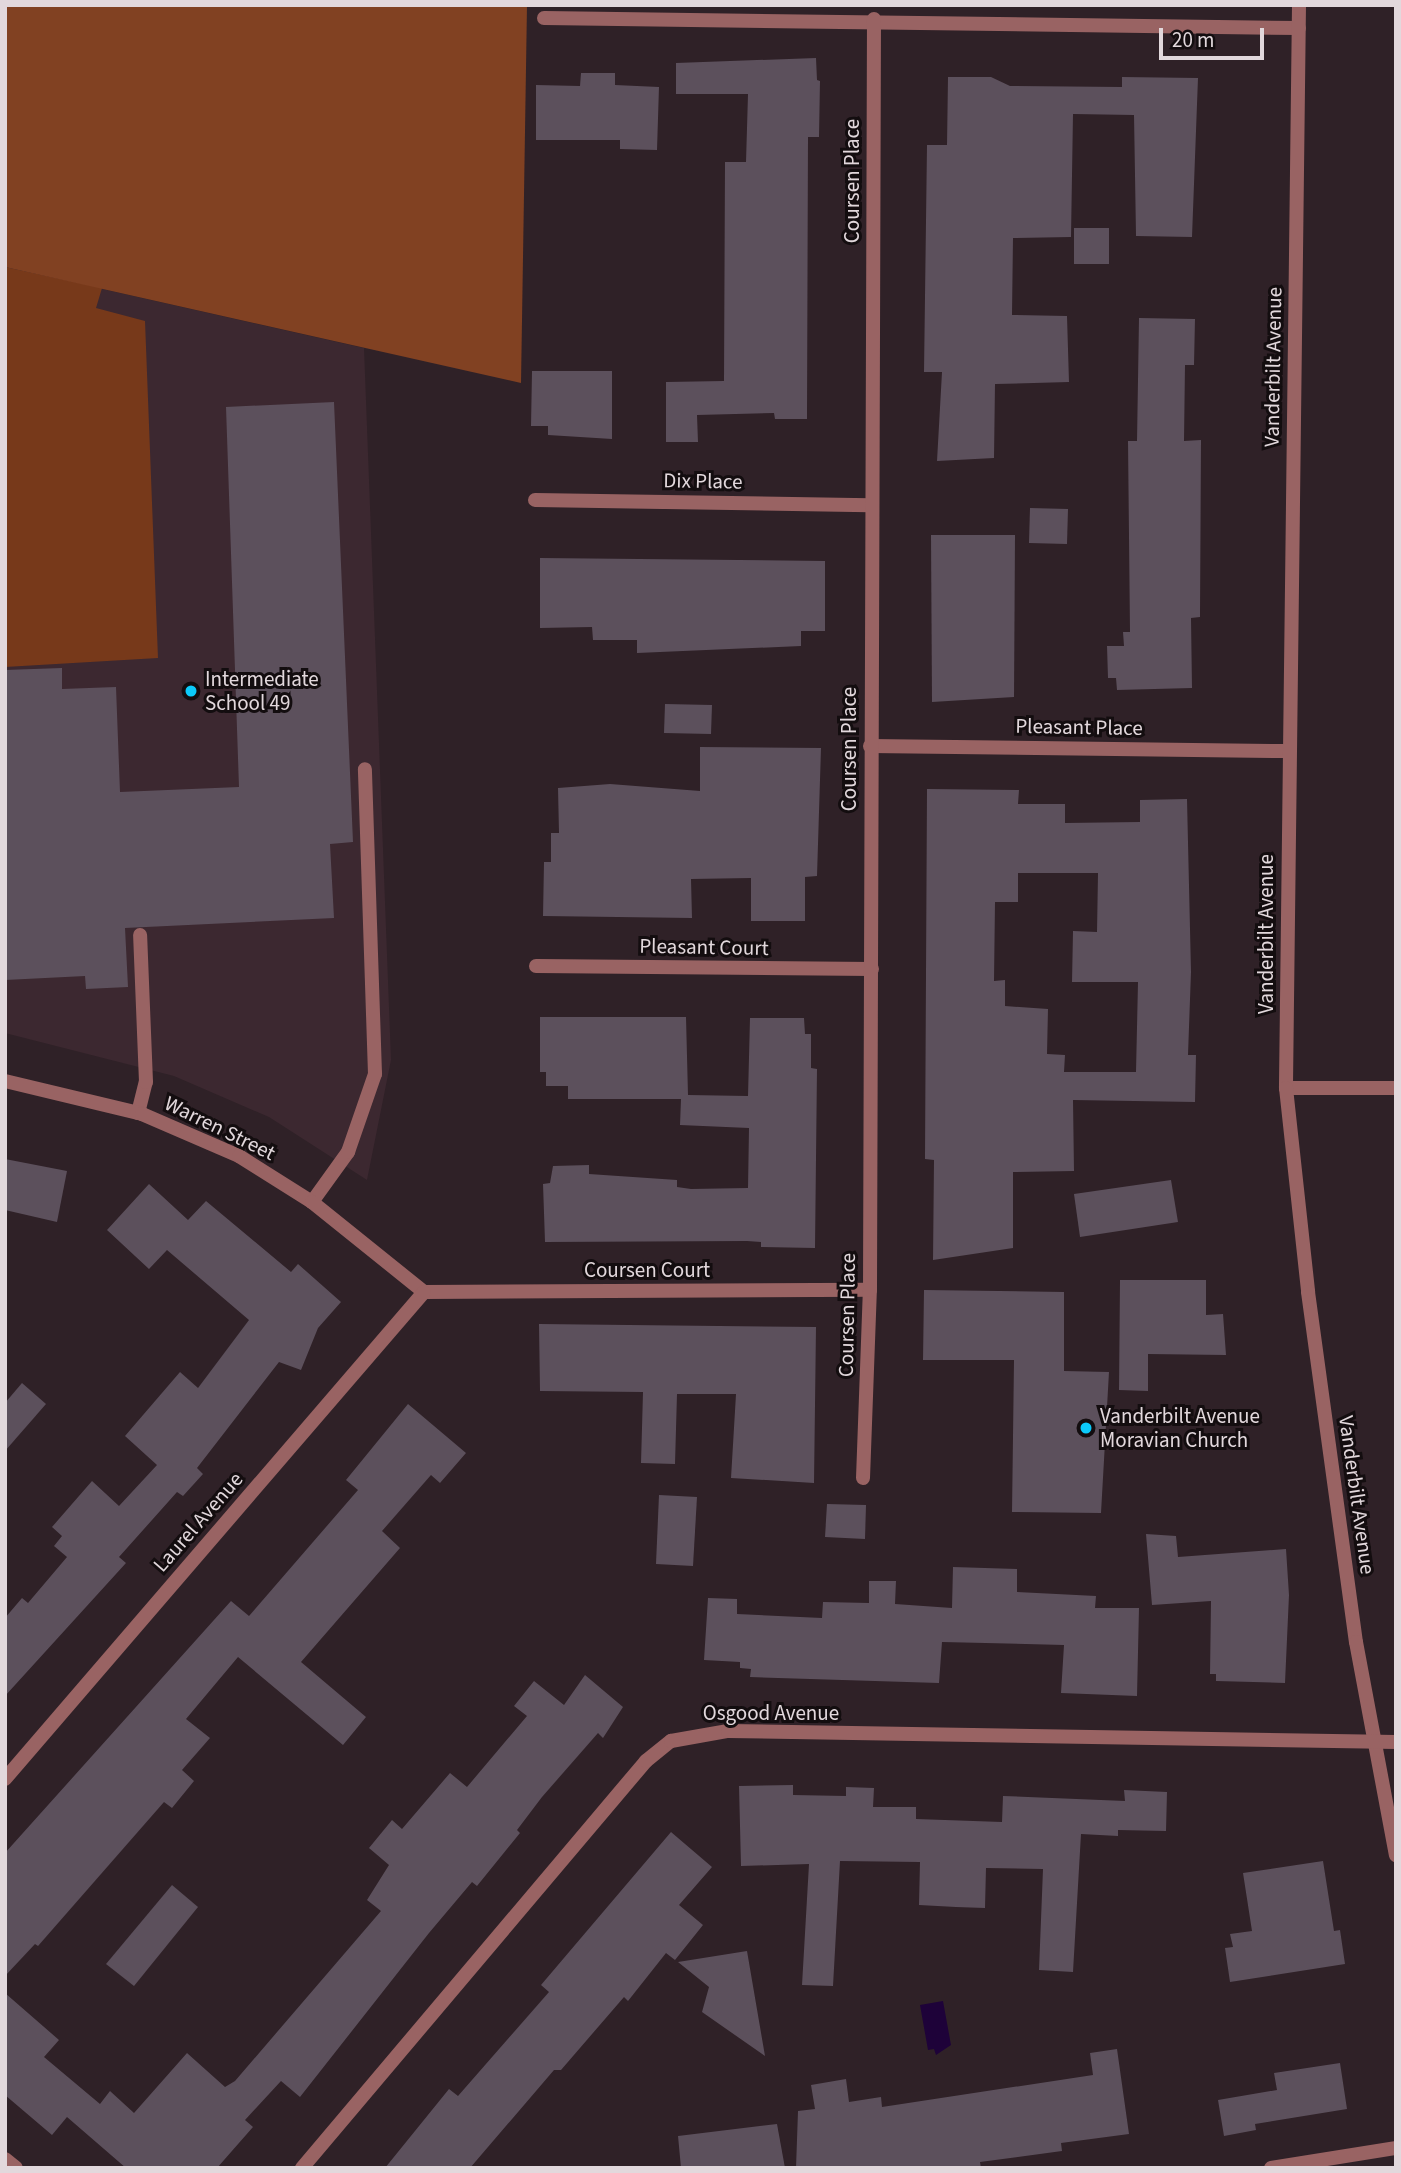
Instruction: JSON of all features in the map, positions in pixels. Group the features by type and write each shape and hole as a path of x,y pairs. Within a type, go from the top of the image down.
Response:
{"street":[{"name":"Vanderbilt Avenue","path":"1299,5 1286,1088 1356,1642 1396,1855"},
{"path":"544,18 874,19 1299,28"},
{"name":"Coursen Place","path":"863,1478 870,1290 870,505 874,19"},
{"name":"Dix Place","path":"535,500 870,505"},
{"name":"Pleasant Place","path":"870,746 1289,751"},
{"path":"312,1202 348,1152 375,1074 365,769"},
{"path":"138,1113 146,1082 141,935"},
{"name":"Pleasant Court","path":"536,966 872,969"},
{"name":"Warren Street","path":"5,1081 138,1113 239,1156 312,1202 424,1292"},
{"path":"1286,1088 1396,1088"},
{"name":"Coursen Court","path":"424,1292 870,1290"},
{"name":"Laurel Avenue","path":"5,1779 424,1292"},
{"name":"Osgood Avenue","path":"302,2168 646,1761 671,1741 728,1731 1376,1744 1396,1742"},
{"path":"1271,2168 1396,2148"},
{"path":"5,2159 16,2168"}],"shaded area":[{"path":"5,5 527,5 521,383 5,267"},
{"name":"Intermediate School 49","path":"5,267 364,348 391,1060 367,1180 269,1117 174,1076 5,1033"},
{"path":"5,267 102,288 96,308 145,321 158,658 5,667"},
{"path":"943,2001 951,2045 936,2055 934,2049 928,2050 920,2005"}],"building":[{"path":"816,58 817,80 820,81 819,137 808,137 807,419 775,419 774,413 697,415 698,442 666,442 666,382 724,381 725,162 746,162 748,94 676,94 676,63"},
{"path":"581,73 615,73 615,85 659,87 657,150 620,149 620,140 536,140 536,85 580,86"},
{"path":"948,77 991,77 1010,86 1122,87 1122,77 1198,78 1192,237 1136,236 1134,115 1073,114 1071,237 1013,238 1012,315 1067,316 1069,382 995,384 994,458 937,461 942,372 924,372 927,145 947,145"},
{"path":"1074,228 1109,228 1109,264 1074,264"},
{"path":"1139,318 1195,319 1194,365 1185,365 1184,441 1201,440 1200,617 1191,618 1192,688 1117,690 1116,678 1108,678 1107,646 1124,646 1123,632 1130,632 1128,441 1137,441"},
{"path":"532,371 612,371 612,439 548,435 548,426 531,426"},
{"path":"334,402 353,842 330,844 334,918 125,928 128,987 86,989 85,976 5,980 5,670 62,668 62,689 116,687 120,792 239,787 226,407"},
{"path":"1030,508 1068,509 1067,544 1029,543"},
{"path":"931,535 1015,535 1014,697 932,702"},
{"path":"540,558 825,561 825,631 801,631 801,646 637,653 637,640 593,640 592,627 540,628"},
{"path":"665,704 712,705 711,734 664,733"},
{"path":"700,747 821,748 817,876 805,877 805,921 751,921 751,878 691,879 692,918 543,916 544,862 551,862 551,833 559,833 558,788 610,784 700,791"},
{"path":"927,789 1019,790 1018,804 1065,804 1065,823 1140,822 1140,800 1187,799 1191,972 1188,1055 1196,1055 1195,1102 1073,1100 1074,1171 1013,1172 1013,1248 933,1260 934,1160 925,1159","holes":["1018,873 1098,873 1097,932 1073,931 1072,982 1138,982 1136,1072 1064,1072 1065,1055 1047,1054 1048,1009 1005,1006 1005,980 994,981 995,902 1018,902"]},
{"path":"540,1017 686,1017 688,1095 748,1096 750,1018 804,1018 805,1034 811,1034 811,1068 817,1069 815,1248 761,1247 761,1242 747,1241 545,1242 543,1184 550,1183 553,1166 589,1165 589,1174 677,1180 677,1187 691,1189 748,1188 749,1128 680,1125 681,1099 568,1099 568,1086 546,1086 546,1072 540,1072"},
{"path":"5,1159 67,1171 57,1222 5,1210"},
{"path":"1171,1180 1178,1222 1080,1237 1074,1194"},
{"path":"149,1184 188,1220 206,1201 291,1272 298,1264 341,1302 318,1328 301,1370 279,1362 197,1468 203,1474 183,1496 177,1492 119,1557 126,1563 5,1696 5,1618 22,1598 28,1603 67,1557 54,1546 62,1536 52,1527 92,1481 119,1506 157,1465 125,1436 180,1372 198,1388 249,1320 167,1250 149,1269 107,1230"},
{"path":"1120,1280 1206,1280 1206,1315 1223,1314 1226,1355 1148,1354 1148,1391 1119,1390"},
{"path":"924,1290 1064,1292 1064,1371 1109,1372 1101,1513 1012,1512 1014,1360 923,1360"},
{"path":"539,1324 816,1327 814,1483 731,1478 736,1394 677,1394 675,1464 641,1463 643,1392 540,1391"},
{"path":"22,1383 46,1404 5,1451 5,1403"},
{"path":"408,1404 466,1453 440,1483 431,1475 382,1531 400,1548 301,1662 366,1717 343,1745 238,1657 186,1719 210,1738 182,1770 194,1781 172,1808 164,1802 38,1946 35,1944 5,1976 5,1853 231,1601 249,1616 358,1490 346,1480"},
{"path":"659,1495 697,1497 693,1566 656,1564"},
{"path":"827,1504 866,1505 865,1539 825,1537"},
{"path":"1146,1534 1176,1536 1178,1557 1286,1549 1289,1595 1285,1683 1216,1681 1216,1674 1210,1674 1211,1601 1152,1605"},
{"path":"953,1567 1017,1569 1017,1592 1096,1596 1095,1608 1139,1608 1137,1696 1061,1693 1064,1645 942,1642 939,1683 750,1677 751,1669 740,1668 740,1662 704,1660 708,1598 737,1599 737,1614 822,1618 823,1602 869,1603 869,1581 896,1581 895,1604 952,1608"},
{"path":"585,1675 623,1707 603,1738 598,1733 542,1797 517,1830 520,1833 477,1886 472,1882 429,1933 300,2097 281,2081 245,2120 253,2127 217,2168 126,2168 67,2117 52,2135 5,2095 5,1993 59,2040 44,2057 100,2104 110,2091 134,2113 187,2053 225,2087 235,2081 381,1911 367,1900 389,1865 369,1848 392,1820 402,1829 450,1773 467,1787 527,1716 514,1706 534,1681 564,1705"},
{"path":"793,1785 793,1795 846,1796 846,1787 874,1788 873,1807 916,1807 916,1819 1002,1822 1003,1796 1125,1801 1124,1790 1167,1792 1166,1831 1118,1830 1118,1836 1081,1834 1073,1972 1039,1970 1043,1869 986,1868 985,1908 956,1907 919,1905 920,1862 840,1861 833,1986 802,1985 809,1864 741,1866 739,1786"},
{"path":"671,1832 712,1867 679,1905 703,1925 675,1960 666,1953 628,2001 624,1997 561,2070 554,2070 470,2168 385,2168 449,2089 458,2096 549,1992 541,1985"},
{"path":"1323,1861 1334,1931 1340,1930 1345,1964 1230,1982 1225,1948 1233,1947 1230,1934 1252,1931 1243,1873"},
{"path":"172,1885 198,1907 134,1986 106,1964"},
{"path":"747,1951 765,2056 702,2012 709,1987 678,1962"},
{"path":"1117,2049 1129,2134 1061,2143 1062,2151 980,2162 981,2168 796,2168 798,2111 815,2109 811,2085 846,2079 849,2102 881,2097 882,2107 1093,2075 1090,2053"},
{"path":"1340,2063 1347,2109 1255,2124 1256,2130 1224,2136 1218,2100 1277,2090 1274,2073"},
{"path":"777,2124 785,2168 681,2168 678,2136"}],"place":[{"name":"Intermediate School 49","path":"191,691"},
{"name":"Vanderbilt Avenue Moravian Church","path":"1086,1428"}]}
